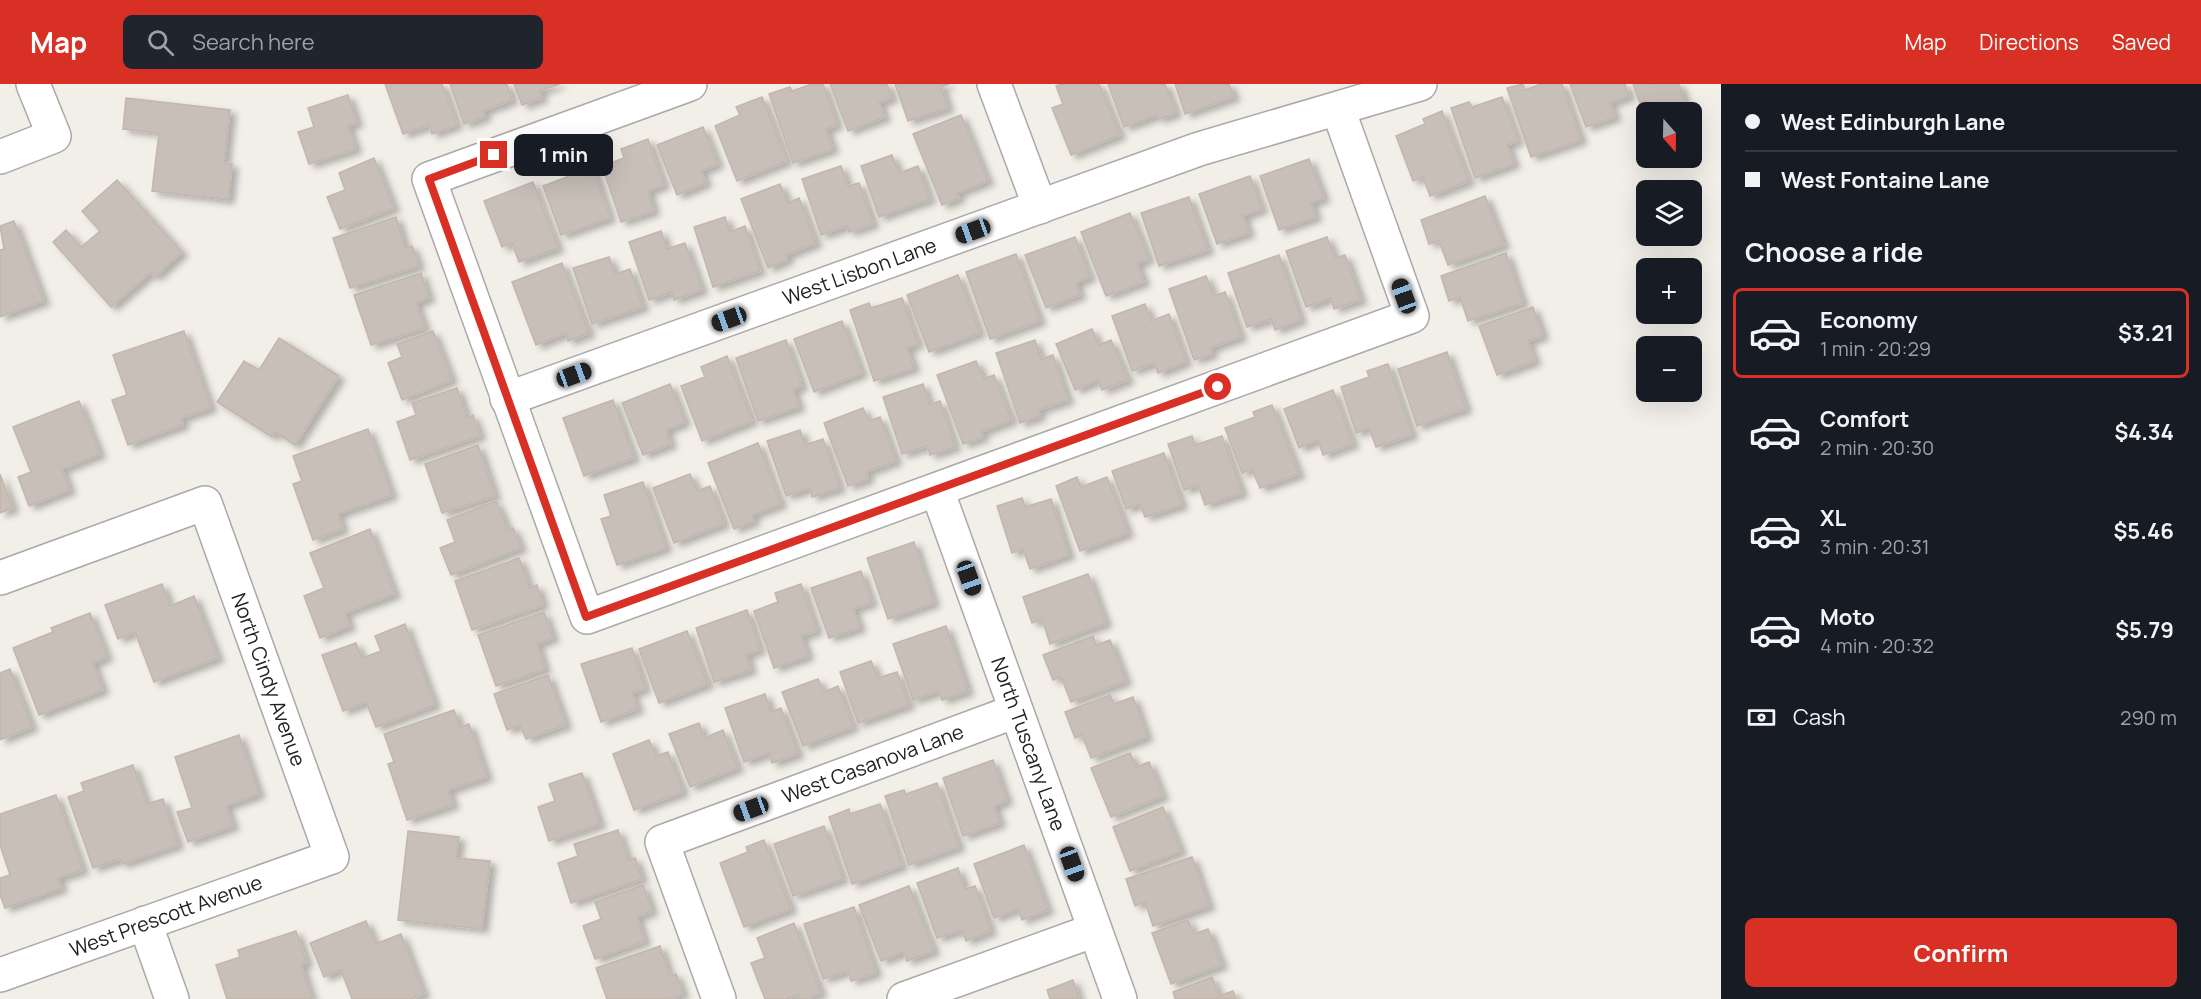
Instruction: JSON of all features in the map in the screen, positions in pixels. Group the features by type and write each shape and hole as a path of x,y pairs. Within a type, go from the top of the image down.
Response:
{"street":[{"path":"0,157 54,136 33,84"},
{"path":"690,84 429,179 586,617 1412,316 1338,109"},
{"path":"994,84 1040,207"},
{"name":"West Lisbon Lane","path":"507,399 1199,149 1420,84"},
{"name":"North Tuscany Lane","path":"937,490 1120,999"},
{"name":"North Cindy Avenue","path":"0,578 205,503 332,857"},
{"name":"West Casanova Lane","path":"719,999 662,842 1016,711"},
{"name":"West Prescott Avenue","path":"0,975 332,857"},
{"path":"145,923 172,999"},
{"path":"904,999 1095,930"}],"building":[{"path":"385,84 442,84 457,125 432,134 429,125 403,134"},
{"path":"450,84 507,84 512,100 483,111 485,117 464,124"},
{"path":"514,84 560,84 539,91 542,98 522,105"},
{"path":"812,84 823,84 837,125 826,129 833,149 793,163 769,94 790,87 792,91"},
{"path":"830,84 887,84 892,98 879,103 885,117 848,131"},
{"path":"895,84 949,84 941,87 948,108 908,121"},
{"path":"1099,84 1120,135 1071,155 1052,108 1063,104 1056,86"},
{"path":"1108,84 1165,84 1176,113 1159,119 1157,115 1124,127"},
{"path":"1175,84 1229,84 1234,97 1185,114"},
{"path":"1523,84 1525,90 1541,84 1562,84 1581,140 1531,157 1507,88"},
{"path":"1570,84 1625,84 1629,96 1610,103 1615,117 1586,127"},
{"path":"1633,84 1679,84 1685,102 1640,102"},
{"path":"348,95 357,123 348,126 356,149 309,164 298,132 314,127 308,108"},
{"path":"762,97 787,161 737,181 715,126 740,115 736,107"},
{"path":"1502,97 1518,141 1507,145 1514,164 1475,178 1451,108 1469,102 1472,107"},
{"path":"126,98 230,110 224,163 232,164 228,200 152,191 159,133 123,129"},
{"path":"1442,111 1469,181 1430,196 1423,177 1413,181 1396,136 1425,124 1423,119"},
{"path":"961,115 988,181 957,193 959,198 942,205 913,134"},
{"path":"703,127 718,164 701,171 706,183 677,195 657,145"},
{"path":"648,139 664,185 648,191 654,211 621,222 602,166 624,158 621,149"},
{"path":"892,155 899,173 918,166 930,199 879,217 861,166"},
{"path":"374,158 394,208 340,229 327,197 345,190 339,173"},
{"path":"1309,159 1324,198 1311,203 1316,217 1279,230 1260,176"},
{"path":"592,164 610,218 561,235 543,186 567,177 566,173"},
{"path":"841,166 848,186 859,183 873,224 849,232 847,226 821,235 802,179"},
{"path":"1250,176 1262,209 1243,216 1249,233 1217,244 1199,194"},
{"path":"117,180 182,252 155,277 151,272 111,307 53,242 66,230 81,247 100,231 82,211"},
{"path":"533,182 558,248 519,262 512,243 502,247 484,201"},
{"path":"780,184 788,203 799,198 816,243 786,255 787,260 768,268 741,199"},
{"path":"1485,196 1504,245 1448,265 1439,241 1429,244 1421,220"},
{"path":"1189,197 1208,250 1159,266 1141,213"},
{"path":"1130,213 1149,259 1137,263 1144,282 1106,296 1081,232"},
{"path":"396,217 405,247 412,246 419,266 350,288 333,238"},
{"path":"725,217 730,232 745,226 760,271 713,287 694,227"},
{"path":"14,221 44,301 0,317 0,250 4,249 0,226"},
{"path":"661,231 667,249 685,243 702,290 674,300 672,292 649,300 629,242"},
{"path":"1075,237 1090,277 1076,283 1080,295 1046,308 1025,255"},
{"path":"1327,237 1335,258 1345,255 1361,300 1334,309 1331,298 1306,307 1286,251"},
{"path":"1506,253 1523,303 1468,321 1460,297 1449,301 1441,276"},
{"path":"1016,254 1040,321 990,339 966,272"},
{"path":"1279,255 1301,320 1275,330 1271,319 1247,327 1228,273"},
{"path":"609,257 615,274 630,269 643,307 592,324 573,268"},
{"path":"562,263 589,333 568,341 566,333 536,345 512,282"},
{"path":"421,273 429,298 416,303 425,328 371,345 354,295"},
{"path":"958,275 980,333 929,352 907,295"},
{"path":"1206,276 1214,296 1225,292 1241,337 1210,348 1212,354 1194,360 1169,289"},
{"path":"902,298 918,344 907,348 914,368 874,381 850,310 869,303 871,308"},
{"path":"1145,304 1151,321 1169,314 1186,362 1158,373 1154,363 1132,371 1112,316"},
{"path":"1533,307 1543,336 1528,341 1535,361 1497,375 1479,326"},
{"path":"842,321 862,373 814,392 794,339"},
{"path":"1092,329 1099,345 1111,340 1128,380 1102,390 1098,380 1075,390 1056,344"},
{"path":"184,331 211,408 181,418 183,425 128,445 112,400 127,395 113,355"},
{"path":"433,331 452,380 402,400 388,363 402,357 397,344"},
{"path":"279,338 339,376 295,445 275,432 272,437 217,402 244,361 259,370"},
{"path":"786,340 802,386 793,390 799,407 758,421 736,358"},
{"path":"1035,340 1041,359 1053,355 1068,400 1038,410 1040,416 1020,423 996,353"},
{"path":"1447,352 1466,409 1417,426 1398,369"},
{"path":"727,356 752,421 702,441 681,386 705,377 701,367"},
{"path":"976,361 984,379 994,375 1012,420 981,432 983,437 963,444 937,375"},
{"path":"1388,364 1412,435 1376,447 1369,428 1356,433 1341,387 1369,377 1367,371"},
{"path":"670,384 685,422 666,430 671,444 643,455 622,403"},
{"path":"923,384 930,405 940,401 955,447 930,455 927,446 902,454 883,397"},
{"path":"457,388 467,418 473,415 480,436 410,460 397,422 416,415 412,403"},
{"path":"1333,390 1353,444 1323,455 1318,440 1299,448 1284,409"},
{"path":"613,400 634,458 584,476 563,418"},
{"path":"79,401 100,454 62,469 70,490 29,506 18,477 31,472 13,427"},
{"path":"1272,405 1299,474 1260,488 1252,469 1242,473 1225,428 1255,417 1253,412"},
{"path":"863,408 869,421 880,417 896,461 866,472 868,479 848,486 824,423"},
{"path":"368,429 392,495 338,514 343,529 313,540 293,484 302,481 293,456"},
{"path":"800,430 805,445 823,439 840,488 812,497 810,488 786,496 767,441"},
{"path":"1192,436 1195,445 1222,436 1242,493 1205,505 1198,485 1184,490 1168,444"},
{"path":"758,443 781,504 752,515 754,521 734,529 708,463"},
{"path":"478,445 495,496 442,513 425,464"},
{"path":"1164,453 1182,505 1145,517 1140,504 1126,509 1112,471"},
{"path":"0,474 13,508 0,513"},
{"path":"690,474 697,491 710,486 724,524 674,543 653,488"},
{"path":"1077,477 1081,487 1107,477 1128,533 1080,551 1056,486"},
{"path":"643,482 666,548 617,565 601,519 611,516 604,495"},
{"path":"1022,498 1025,507 1051,499 1069,555 1030,569 1023,549 1012,553 997,506"},
{"path":"496,501 508,530 513,528 521,548 451,575 440,548 455,542 447,520"},
{"path":"370,529 395,594 345,613 350,626 320,638 304,596 324,588 310,553"},
{"path":"914,542 934,603 888,619 867,558"},
{"path":"519,558 530,588 537,585 543,605 472,630 455,581"},
{"path":"861,571 872,603 853,609 860,628 829,638 811,588"},
{"path":"1088,574 1106,623 1050,644 1042,619 1032,623 1023,597"},
{"path":"162,584 170,606 194,596 218,658 154,682 135,632 118,639 105,605"},
{"path":"801,584 817,631 801,636 808,656 774,668 754,611 778,602 775,593"},
{"path":"747,610 760,650 746,655 751,670 714,682 696,628"},
{"path":"544,612 553,638 537,644 545,669 496,686 478,635"},
{"path":"90,613 107,657 93,663 103,690 39,715 13,648 53,632 51,628"},
{"path":"405,624 435,705 376,727 366,702 343,711 322,655 356,643 362,658 381,651 375,636"},
{"path":"946,626 968,691 942,700 939,691 913,700 893,644"},
{"path":"687,631 708,684 659,703 639,649"},
{"path":"1093,636 1096,645 1110,640 1126,681 1071,702 1061,677 1053,680 1043,655"},
{"path":"632,648 645,689 632,693 638,709 601,722 581,664"},
{"path":"871,661 878,678 897,672 909,705 858,723 840,672"},
{"path":"10,669 32,727 0,740 0,673"},
{"path":"548,675 566,725 526,739 520,725 507,730 494,694"},
{"path":"818,679 824,692 838,686 853,727 803,746 782,692"},
{"path":"765,694 771,712 781,708 798,754 772,763 769,753 744,762 725,708"},
{"path":"1110,695 1114,704 1133,697 1147,737 1091,758 1082,735 1075,738 1065,712"},
{"path":"454,710 460,727 469,724 487,777 448,790 453,805 407,820 388,764 394,762 384,734"},
{"path":"699,723 704,738 723,730 738,768 690,787 669,734"},
{"path":"239,735 259,794 226,806 233,826 188,842 177,812 192,808 175,757"},
{"path":"649,740 656,756 668,752 683,792 634,810 613,754"},
{"path":"1130,753 1136,767 1149,762 1163,796 1111,817 1091,768"},
{"path":"993,760 1007,801 994,806 1000,823 963,836 943,778"},
{"path":"133,765 147,804 163,799 178,845 122,864 120,859 93,868 68,797 84,791 81,783"},
{"path":"582,773 600,824 549,841 538,807 555,801 549,784"},
{"path":"937,783 959,847 909,865 885,796 904,790 906,794"},
{"path":"56,795 83,870 58,878 62,888 5,908 0,895 0,878 10,875 0,845 0,814"},
{"path":"880,804 902,866 852,884 829,817 849,809 850,814"},
{"path":"1163,807 1181,851 1130,871 1113,827"},
{"path":"824,826 843,879 793,896 774,844"},
{"path":"618,830 628,860 635,858 642,879 571,903 558,863 578,856 574,844"},
{"path":"408,831 459,837 456,858 490,861 482,929 398,920"},
{"path":"764,840 791,909 744,927 720,863 748,852 746,847"},
{"path":"1024,845 1048,910 1022,920 1018,909 994,918 974,864"},
{"path":"1192,857 1209,906 1153,926 1145,902 1135,906 1126,879"},
{"path":"958,868 965,889 975,886 991,931 966,941 962,930 937,938 917,883"},
{"path":"643,885 652,911 637,917 645,941 595,959 583,926 601,919 595,902"},
{"path":"909,886 934,951 907,961 904,952 881,961 859,905"},
{"path":"854,907 876,973 851,981 848,971 823,979 804,924"},
{"path":"1188,920 1194,934 1208,929 1222,965 1171,984 1152,933"},
{"path":"366,921 375,944 401,934 424,994 411,999 352,999 341,970 324,977 310,943"},
{"path":"794,923 821,993 806,999 799,999 798,995 787,999 765,999 751,963 765,958 757,938"},
{"path":"296,931 307,963 301,965 312,999 227,999 216,965 240,957 238,950"},
{"path":"660,946 670,976 676,974 683,994 670,999 607,999 596,968"},
{"path":"1212,977 1219,996 1233,991 1236,999 1175,999 1173,992"},
{"path":"1073,980 1079,999 1050,999 1047,990"}],"route":[{"path":"494,155 429,179 586,617 1218,387"}]}
